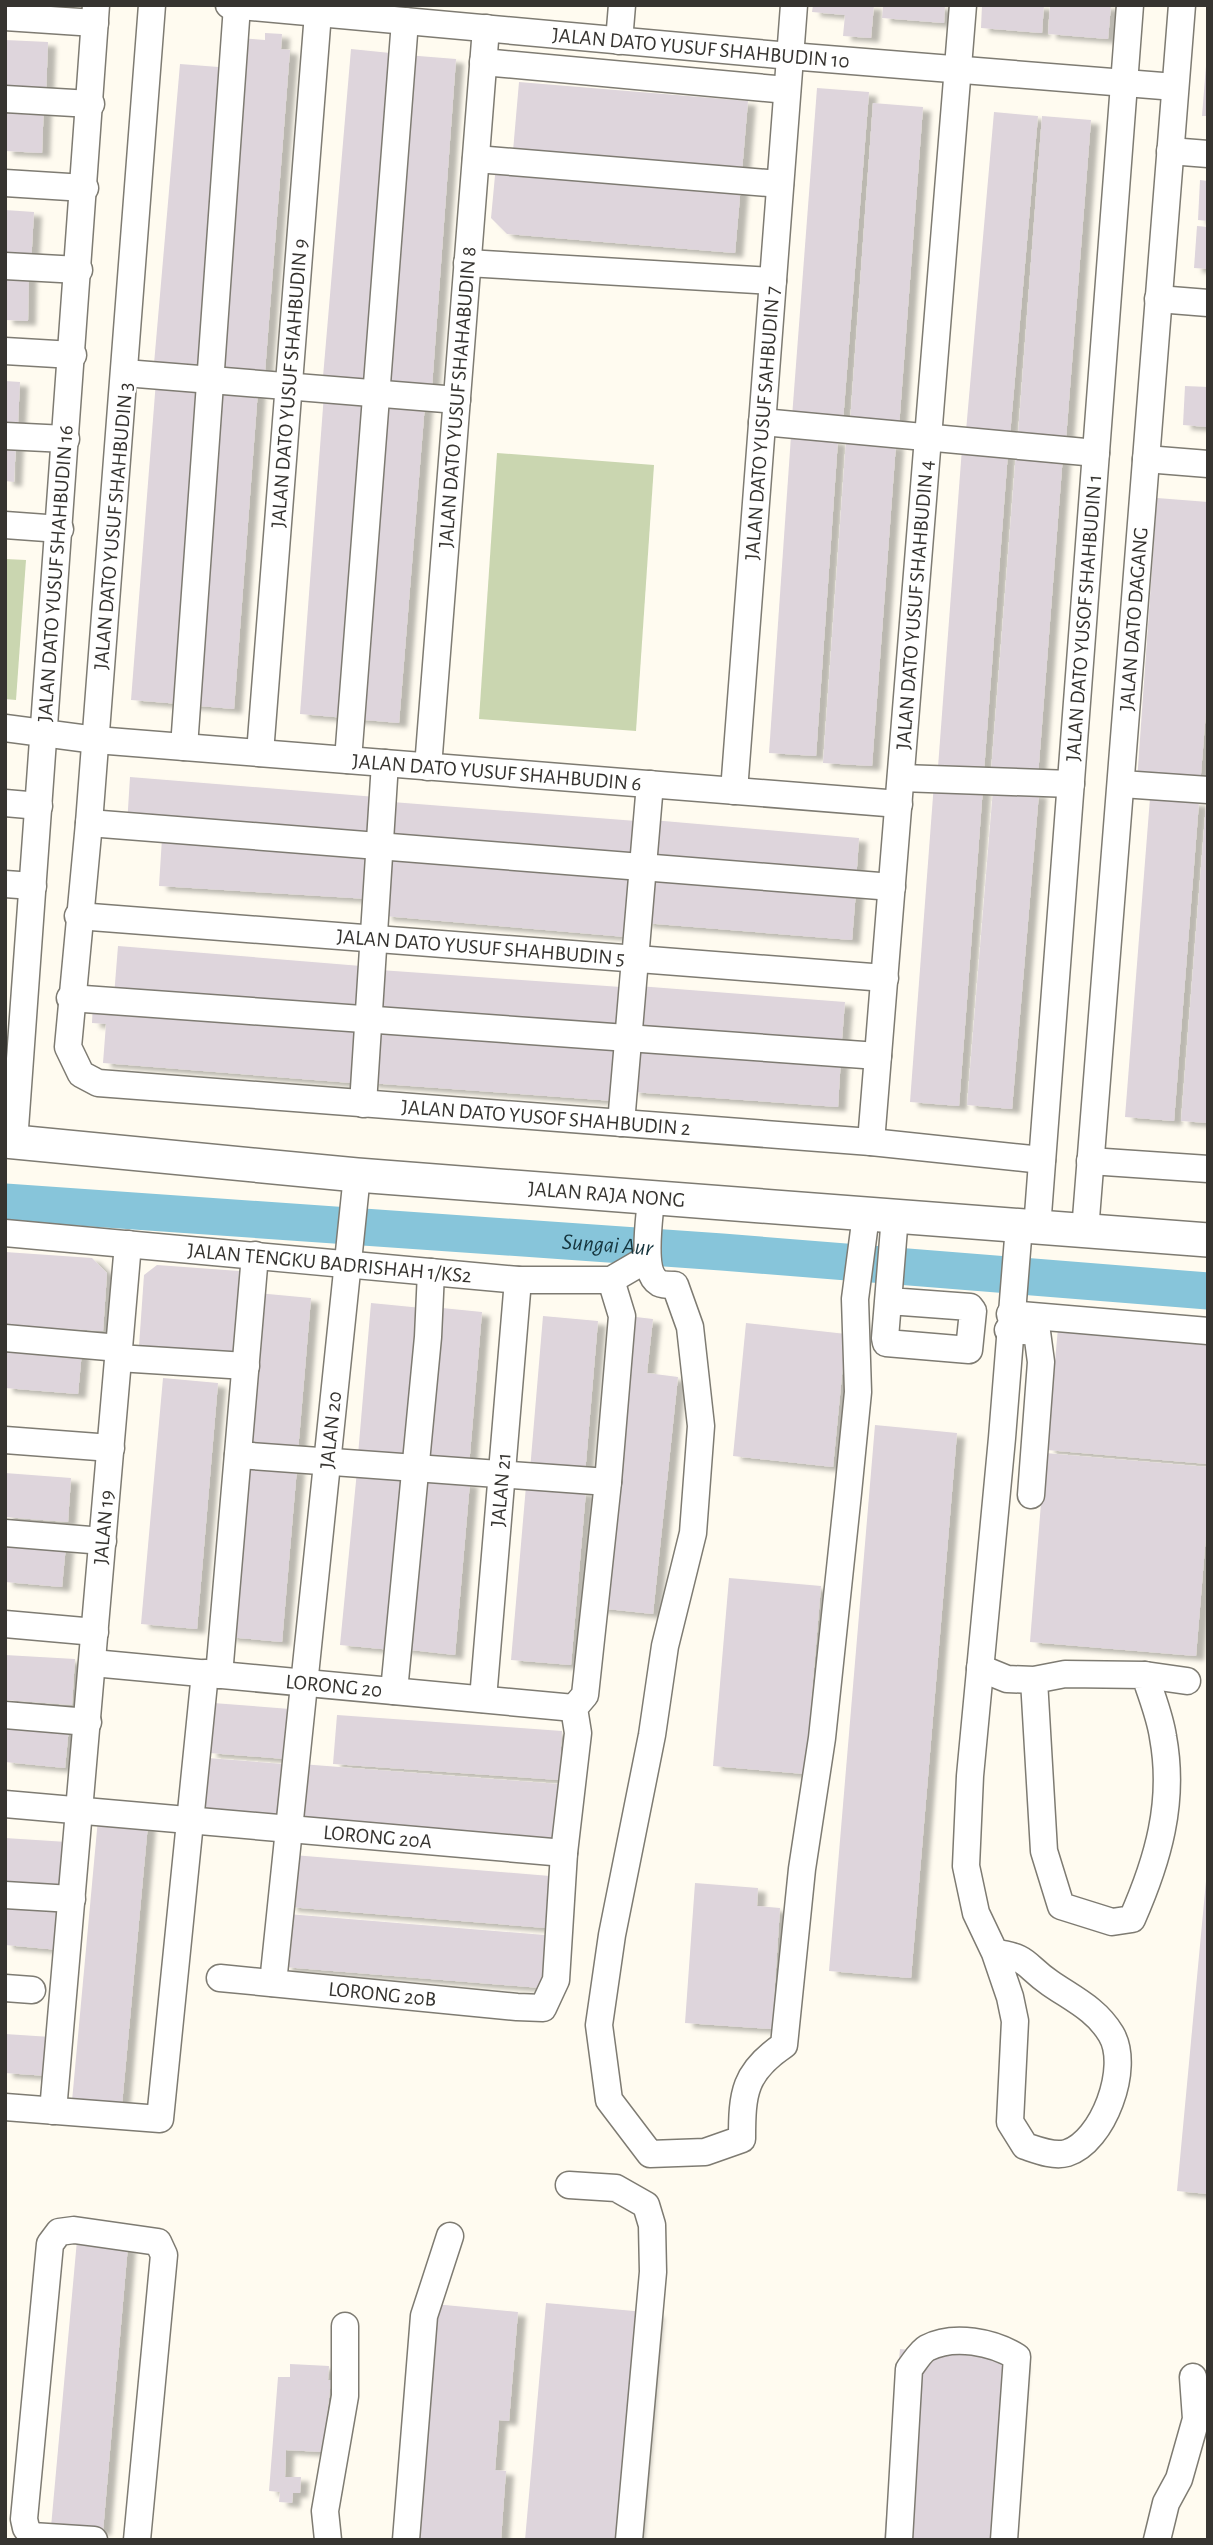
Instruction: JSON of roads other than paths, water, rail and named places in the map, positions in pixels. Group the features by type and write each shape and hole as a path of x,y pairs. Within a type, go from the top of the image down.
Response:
{"main road":[{"name":"JALAN RAJA NONG","path":"10,1142 357,1175 1208,1240"}],"street":[{"name":"JALAN DATO YUSUF SHAHBUDIN 3","path":"68,1047 70,999 96,740 152,5"},
{"name":"JALAN DATO YUSUF SHAHBUDIN 10","path":"229,5 790,56 1175,87"},
{"path":"619,41 622,5"},
{"name":"JALAN DATO YUSUF SAHBUDIN 7","path":"734,791 794,5"},
{"name":"JALAN DATO YUSUF SHAHBUDIN 4","path":"872,1142 963,5"},
{"name":"JALAN DATO YUSOF SHAHBUDIN 1","path":"1023,1323 1015,1276 1042,1160 1130,5"},
{"name":"JALAN DATO DAGANG","path":"1085,1231 1182,5"},
{"path":"184,747 237,6"},
{"name":"JALAN DATO YUSUF SHAHBUDIN 9","path":"260,753 318,13"},
{"path":"5,17 96,14"},
{"name":"JALAN DATO YUSUF SHAHBUDIN 16","path":"10,1142 16,968 33,886 96,14"},
{"path":"348,760 405,21"},
{"name":"JALAN DATO YUSUF SHAHABUDIN 8","path":"428,767 486,29"},
{"path":"483,62 787,90"},
{"path":"5,99 91,104"},
{"path":"1170,151 1208,154"},
{"path":"475,159 780,184"},
{"path":"5,183 85,188"},
{"path":"467,263 773,281"},
{"path":"5,266 79,270"},
{"path":"1158,299 1208,303"},
{"path":"5,351 73,355"},
{"path":"125,373 457,400"},
{"path":"762,422 1096,453"},
{"path":"5,436 66,439"},
{"path":"1146,459 1208,464"},
{"path":"5,525 60,529"},
{"name":"JALAN DATO YUSUF SHAHBUDIN 6","path":"5,728 45,731 96,740 899,804"},
{"path":"363,1104 385,763"},
{"path":"901,778 1071,785"},
{"path":"621,1123 650,784"},
{"path":"1122,784 1208,790"},
{"path":"5,803 39,806"},
{"path":"89,823 892,887"},
{"path":"5,884 33,886"},
{"name":"JALAN DATO YUSUF SHAHBUDIN 5","path":"78,916 885,978"},
{"path":"70,999 878,1056"},
{"name":"JALAN DATO YUSOF SHAHBUDIN 2","path":"68,1047 81,1074 98,1083 872,1142 1042,1160"},
{"path":"1090,1161 1208,1169"},
{"name":"JALAN 20","path":"273,1983 357,1175"},
{"path":"651,1198 648,1248 652,1277 660,1284 675,1285 690,1327 701,1426 693,1533 665,1646 652,1735 612,1935 599,2025 609,2100 650,2154 705,2152 742,2138 744,2090 766,2056 784,2045 802,1869 824,1724 858,1392 859,1263 881,1215"},
{"path":"881,1215 891,1282"},
{"name":"JALAN TENGKU BADRISHAH 1/KS2","path":"5,1233 518,1280 611,1280"},
{"name":"JALAN 19","path":"53,2111 128,1244"},
{"path":"564,1853 578,1733 574,1708 585,1695 608,1482 622,1316 611,1280 648,1248"},
{"path":"5,2107 160,2119 191,1819 212,1674 238,1455 255,1255"},
{"path":"394,1691 431,1272"},
{"name":"JALAN 21","path":"483,1699 518,1280"},
{"path":"1023,1323 1208,1331"},
{"path":"1023,1323 1041,1362 1031,1496"},
{"path":"995,1953 1020,1956 1047,1981 1093,2009 1112,2036 1119,2065 1114,2093 1085,2144 1065,2154 1025,2146 1010,2122 1015,2021 995,1953 976,1913 966,1867 970,1776 1002,1438 1023,1323"},
{"path":"5,1338 246,1366"},
{"path":"5,1440 111,1448"},
{"path":"238,1455 608,1482"},
{"path":"5,1533 103,1541"},
{"path":"5,1624 95,1632"},
{"name":"LORONG 20","path":"93,1663 574,1708"},
{"path":"980,1668 1007,1679 1034,1680 1088,1673 1144,1675 1187,1681"},
{"path":"1034,1680 1044,1851 1061,1906 1112,1922 1132,1919 1165,1829 1169,1785 1163,1735 1144,1675"},
{"path":"5,1716 88,1722"},
{"name":"LORONG 20A","path":"5,1804 564,1853"},
{"name":"LORONG 20B","path":"220,1978 543,2008 556,1980 564,1853"},
{"path":"5,1895 72,1899"},
{"path":"5,1988 33,1990"},
{"path":"569,2185 616,2188 646,2205 652,2225 653,2272 629,2540"},
{"path":"94,2540 33,2536 26,2528 24,2519 50,2244 59,2232 87,2232 158,2242 164,2255 137,2540"},
{"path":"406,2540 424,2316 450,2236"},
{"path":"328,2540 325,2511 345,2396 345,2326"},
{"path":"899,2540 909,2369 925,2348 958,2341 1000,2346 1017,2357 1004,2540"},
{"path":"1157,2540 1166,2503 1179,2479 1196,2419 1194,2377"}],"waterway":[{"name":"Sungai Aur","path":"5,1202 722,1252 1208,1291"}]}
